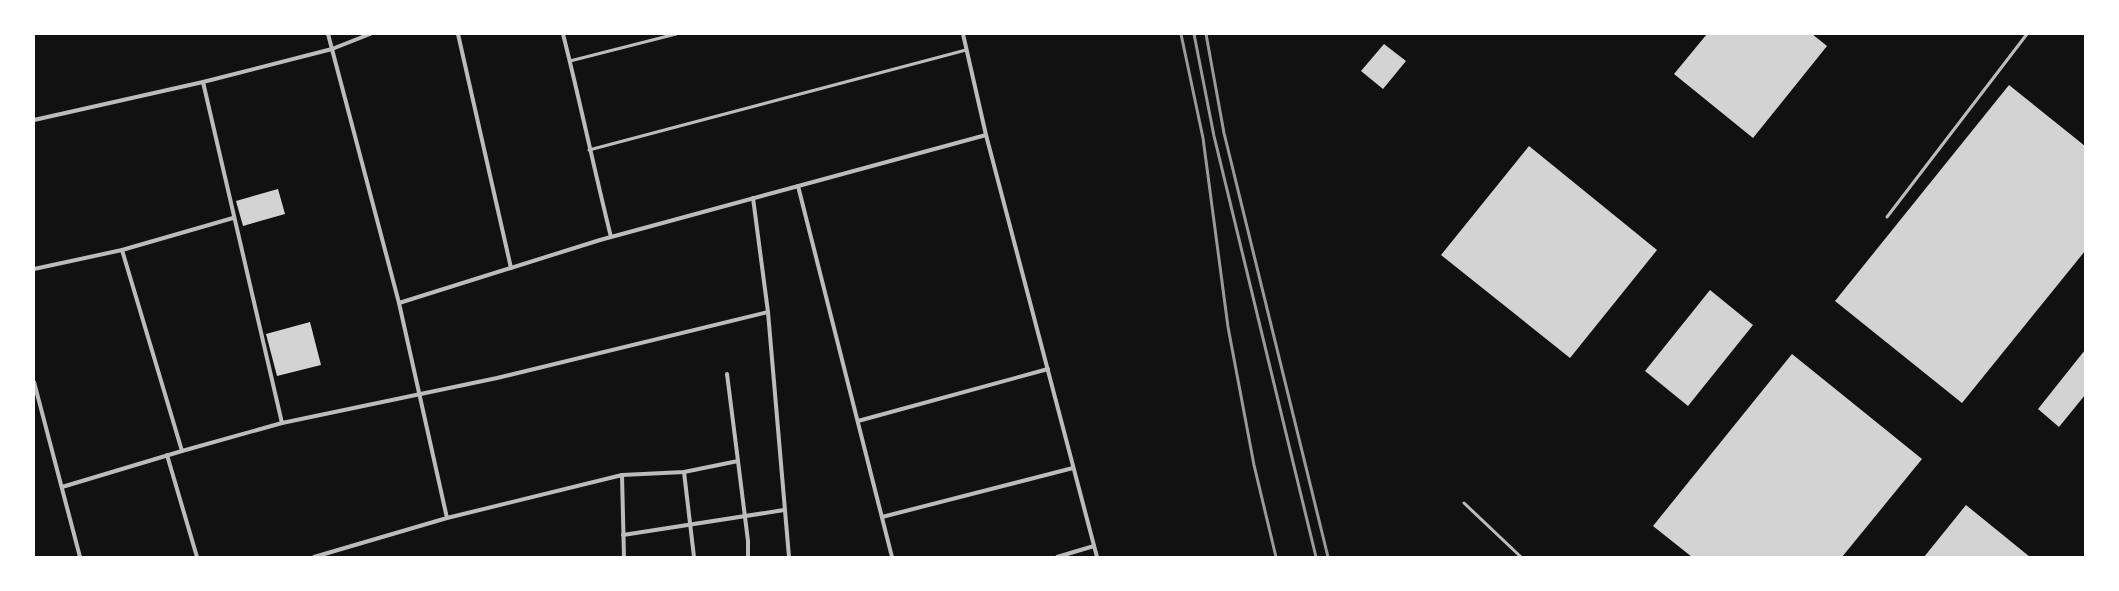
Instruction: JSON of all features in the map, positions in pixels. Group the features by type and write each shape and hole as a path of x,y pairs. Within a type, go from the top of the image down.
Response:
{"street":[{"path":"328,34 399,303 447,518"},
{"path":"34,120 203,82 332,49 370,34"},
{"path":"458,34 511,268"},
{"path":"563,34 578,90 589,150 611,237"},
{"path":"963,34 986,135 1097,557"},
{"path":"203,82 233,218 282,423"},
{"path":"399,303 611,237 986,135"},
{"path":"798,186 892,557"},
{"path":"753,198 768,312 789,557"},
{"path":"34,269 122,250 233,218"},
{"path":"122,250 182,450"},
{"path":"62,487 182,450 282,423 497,378 768,312"},
{"path":"858,421 1048,369"},
{"path":"727,374 748,541 748,557"},
{"path":"34,382 80,557"},
{"path":"167,455 197,557"},
{"path":"314,557 447,518 622,475 684,472 738,461"},
{"path":"882,517 1073,468"},
{"path":"684,472 694,557"},
{"path":"622,475 624,557"},
{"path":"623,535 784,510"},
{"path":"1057,557 1094,546"},
{"path":"334,552 335,557"}],"lane":[{"path":"570,61 676,34"},
{"path":"1887,217 2027,34"},
{"path":"589,150 966,50"},
{"path":"1464,503 1521,557"}],"building":[{"path":"1707,34 1812,34 1827,46 1753,138 1674,74"},
{"path":"1384,44 1406,61 1383,89 1361,71"},
{"path":"2009,85 2085,146 2085,251 1962,403 1835,301"},
{"path":"1529,146 1657,250 1570,358 1441,255"},
{"path":"278,189 285,214 243,226 236,201"},
{"path":"1710,290 1753,325 1688,406 1645,371"},
{"path":"310,322 321,365 277,376 266,334"},
{"path":"2085,350 2085,395 2059,427 2038,409"},
{"path":"1792,354 1922,459 1842,557 1692,557 1653,526"},
{"path":"1966,505 2030,557 1924,557"}],"railway":[{"path":"1181,34 1203,138 1228,327 1254,465 1276,557"},
{"path":"1194,34 1214,136 1316,557"},
{"path":"1206,34 1224,133 1328,557"}]}
